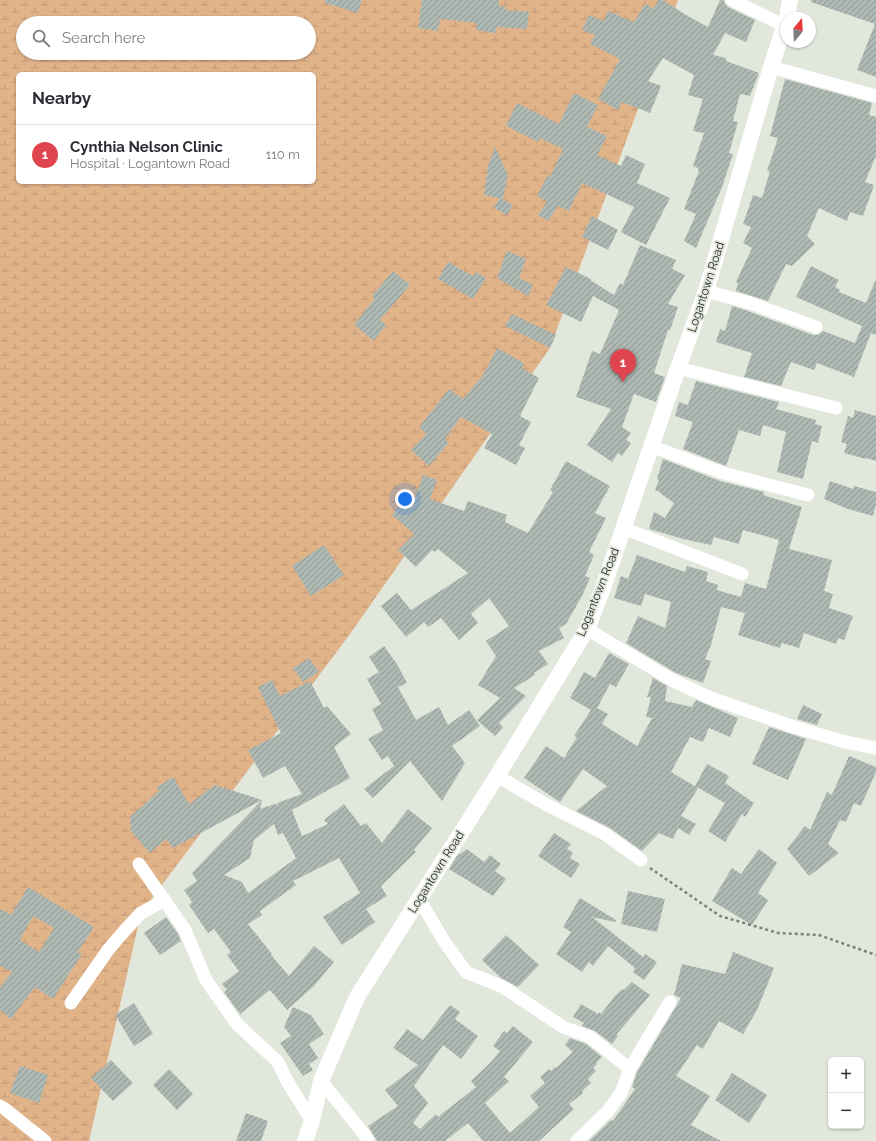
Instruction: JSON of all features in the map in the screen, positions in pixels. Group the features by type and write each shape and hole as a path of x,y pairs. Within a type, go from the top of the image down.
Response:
{"street":[{"path":"732,0 780,20"},
{"name":"Logantown Road","path":"788,12 790,0"},
{"name":"Logantown Road","path":"305,1141 312,1121 321,1081 357,997 497,776 587,628 602,590 706,291 780,40"},
{"path":"771,67 876,96"},
{"path":"706,291 750,303 816,327"},
{"path":"678,368 836,408"},
{"path":"651,446 723,473 808,496"},
{"path":"623,528 742,574"},
{"path":"587,628 672,680 708,698 844,742 876,748"},
{"path":"497,776 547,805 605,834 641,860"},
{"path":"139,864 185,930 206,980 237,1024 278,1062 287,1081 312,1121"},
{"path":"419,899 444,941 466,972 503,987 563,1027 590,1037 630,1069"},
{"path":"71,1003 108,950 126,929 141,913 165,900"},
{"path":"577,1141 608,1111 621,1093 630,1069 644,1043 670,1002"},
{"path":"321,1081 368,1141"},
{"path":"0,1106 6,1109 45,1141"}],"path":[{"path":"641,860 720,916 778,933 819,935 876,955"}],"green space":[{"path":"0,0 678,0 550,348 350,634 141,913 89,1141 0,1141"}],"building":[{"path":"325,0 362,0 358,13 325,3"},
{"path":"422,0 499,0 499,6 506,7 505,10 529,12 527,29 497,27 496,33 476,30 477,23 440,19 438,31 418,28"},
{"path":"658,0 663,0 708,27 720,0 724,0 728,7 755,20 746,42 725,33 713,55 726,58 726,61 759,73 750,96 740,94 733,121 738,122 729,153 733,154 722,187 696,248 684,241 696,214 684,209 699,171 698,168 693,166 704,133 693,131 703,99 688,95 694,75 663,58 648,81 661,86 650,113 622,102 618,110 598,99 620,59 590,44 595,35 582,30 589,15 604,21 608,11 634,22 645,4 653,9"},
{"path":"811,0 876,0 876,77 857,70 875,24 811,2"},
{"path":"785,79 872,103 869,115 876,117 876,156 865,182 874,185 863,216 850,212 847,221 819,208 807,236 815,244 792,266 786,264 768,301 736,291 738,283 736,282 752,248 743,243 751,227 743,224 753,195 762,198 770,171 767,171 778,138 770,136"},
{"path":"574,93 598,105 587,127 607,136 597,155 621,166 626,155 645,164 637,183 670,198 646,245 621,232 634,207 582,183 569,211 558,206 548,221 538,215 547,201 537,196 547,176 550,177 563,149 540,138 538,142 506,126 517,103 559,124"},
{"path":"495,147 508,175 503,199 484,195 488,166"},
{"path":"500,198 513,205 507,215 494,208"},
{"path":"592,216 618,230 608,250 582,237"},
{"path":"640,245 676,260 672,269 685,275 668,304 678,307 670,330 668,330 654,373 665,377 656,402 634,394 622,427 631,433 626,440 631,443 622,456 618,453 612,462 587,445 611,409 576,397 592,351 600,354 619,310 593,296 581,322 546,305 566,267 591,279 590,280 614,295 620,283 623,285"},
{"path":"507,251 526,259 519,278 533,285 528,296 497,278"},
{"path":"448,262 473,276 476,272 486,278 473,299 438,279"},
{"path":"811,266 839,280 835,287 840,290 839,292 866,303 876,279 876,335 871,333 854,377 817,363 814,370 791,362 781,386 744,377 752,353 716,342 720,329 725,331 732,306 813,335 818,335 823,331 855,343 862,326 796,297"},
{"path":"393,271 410,285 380,320 386,325 374,341 354,325 375,298 372,296"},
{"path":"512,314 556,335 550,348 505,326"},
{"path":"497,348 524,363 522,368 539,378 520,416 531,422 519,445 525,448 516,465 484,448 492,434 461,417 445,439 449,443 429,466 411,450 426,434 419,427 449,389 463,399 483,375"},
{"path":"696,381 779,402 776,409 816,420 815,424 822,426 818,443 812,441 803,479 777,472 786,432 763,425 760,436 739,430 726,466 683,449 693,422 675,416 679,402 688,405"},
{"path":"855,410 876,416 876,461 844,453 847,444 841,442 848,416 853,418"},
{"path":"663,459 720,481 764,492 763,495 802,507 789,549 832,560 824,591 833,594 829,608 853,616 844,640 838,638 836,644 804,633 799,648 782,643 780,648 738,635 745,613 721,607 711,645 705,659 711,661 703,683 676,673 626,643 638,616 665,628 671,602 645,594 641,606 614,598 621,576 628,579 637,555 685,572 687,566 708,572 706,581 718,585 717,590 741,597 745,583 766,589 779,540 743,530 739,544 714,537 711,545 649,529 654,512 665,518 674,503 655,490 659,480 657,479"},
{"path":"566,461 610,486 595,513 606,518 589,552 594,555 585,576 590,578 566,624 559,628 564,638 539,651 548,664 534,673 535,675 514,688 526,696 499,723 503,727 495,736 477,720 500,698 478,685 496,656 486,641 509,626 489,598 471,614 478,623 459,640 441,618 428,627 424,622 406,637 381,606 397,593 411,610 468,573 438,549 435,552 432,550 416,567 398,550 414,534 392,515 406,498 413,504 423,475 437,480 430,499 464,511 468,501 507,515 505,522 528,533 553,492 550,490"},
{"path":"830,481 853,489 854,486 876,492 876,504 873,516 848,509 824,499"},
{"path":"324,545 344,575 311,596 292,566"},
{"path":"384,646 397,664 407,683 398,687 416,720 439,707 448,725 469,710 480,726 452,746 465,763 442,801 410,761 373,798 364,789 394,766 388,756 382,760 368,739 383,730 372,709 381,704 367,679 379,672 369,657"},
{"path":"609,653 629,664 616,687 610,684 597,708 608,714 602,724 637,746 652,718 646,717 651,697 647,697 653,678 667,686 665,701 692,707 696,700 738,718 730,737 709,728 703,742 690,737 671,772 698,788 681,816 696,824 689,835 678,828 673,839 659,833 642,851 610,828 576,811 607,786 583,769 560,802 524,778 546,746 564,758 577,737 574,736 591,710 570,698 584,672 595,678"},
{"path":"309,658 319,672 303,682 293,668"},
{"path":"272,680 280,696 310,681 324,708 327,706 351,734 334,747 350,778 292,810 302,836 328,824 324,820 344,804 361,826 366,823 382,843 408,809 432,828 414,850 416,852 381,886 387,896 366,909 375,922 342,945 323,917 360,893 339,858 293,881 296,885 260,911 262,915 248,924 289,976 314,946 334,962 314,986 287,1010 270,990 240,1014 224,992 227,990 222,984 239,971 227,955 231,952 214,929 208,933 189,905 192,902 184,890 197,881 192,873 262,800 260,809 275,804 278,805 277,803 302,794 285,766 263,778 248,750 281,733 258,687","holes":["274,824 278,835 283,833 296,858 248,893 242,882 224,875 250,858 254,840"]},
{"path":"803,705 822,714 817,725 797,719"},
{"path":"769,727 806,739 788,780 752,764"},
{"path":"849,756 876,767 876,772 861,806 854,803 846,822 840,820 828,844 839,853 809,876 787,849 805,826 810,830 827,792 832,795"},
{"path":"707,764 729,776 725,783 754,803 745,817 742,814 725,842 708,831 725,803 695,786"},
{"path":"173,777 189,804 215,785 262,800 173,848 166,839 150,853 131,831 130,817 159,791 157,787"},
{"path":"554,833 571,844 567,849 573,853 570,858 580,864 571,878 538,856"},
{"path":"467,849 484,862 490,855 501,864 495,871 506,879 493,896 449,869 457,856"},
{"path":"759,849 777,863 758,893 768,900 752,925 712,901 732,868 741,874"},
{"path":"28,887 94,927 78,952 82,954 53,999 35,987 11,1019 0,1010 0,987 12,972 0,966 0,909 11,915","holes":["33,916 54,928 39,952 20,940"]},
{"path":"628,891 665,899 657,932 621,924"},
{"path":"580,898 616,920 615,922 592,917 643,957 645,954 657,962 644,980 633,972 635,968 608,946 593,966 589,962 582,972 556,954 571,932 563,927"},
{"path":"166,917 181,941 160,955 144,933"},
{"path":"506,935 539,965 518,987 501,978 482,960"},
{"path":"733,952 774,968 757,1010 743,1034 719,1021 704,1047 702,1049 697,1045 676,1076 710,1096 691,1125 721,1141 589,1141 611,1120 613,1121 635,1089 632,1087 637,1072 681,998 674,995 682,964 725,974"},
{"path":"632,982 650,995 616,1035 618,1036 612,1044 595,1031 582,1026 584,1023 573,1017 581,1004 598,1014 599,1012 601,1014 614,997"},
{"path":"134,1003 153,1034 134,1046 115,1015"},
{"path":"450,1005 460,1012 455,1019 478,1036 461,1059 443,1045 414,1086 428,1103 413,1123 420,1129 436,1114 438,1117 476,1087 471,1081 500,1051 493,1046 504,1031 507,1033 513,1026 533,1042 504,1077 509,1081 485,1103 510,1133 539,1107 530,1096 545,1083 540,1077 549,1069 551,1071 555,1067 556,1068 573,1052 565,1045 570,1038 586,1044 602,1057 593,1068 596,1071 588,1079 591,1083 582,1091 583,1093 569,1104 574,1109 539,1141 483,1141 468,1123 445,1141 377,1141 368,1126 398,1106 385,1090 418,1065 393,1048 407,1029 423,1040"},
{"path":"293,1007 311,1015 324,1034 309,1044 318,1058 309,1064 313,1070 303,1076 280,1043 291,1036 284,1027"},
{"path":"111,1060 133,1083 113,1101 91,1078"},
{"path":"20,1066 48,1075 39,1103 10,1093"},
{"path":"169,1069 193,1094 177,1110 153,1085"},
{"path":"732,1073 767,1095 749,1123 715,1100"},
{"path":"246,1113 268,1121 261,1141 236,1141"}],"place":[{"name":"Cynthia Nelson Clinic","path":"623,382"}]}
